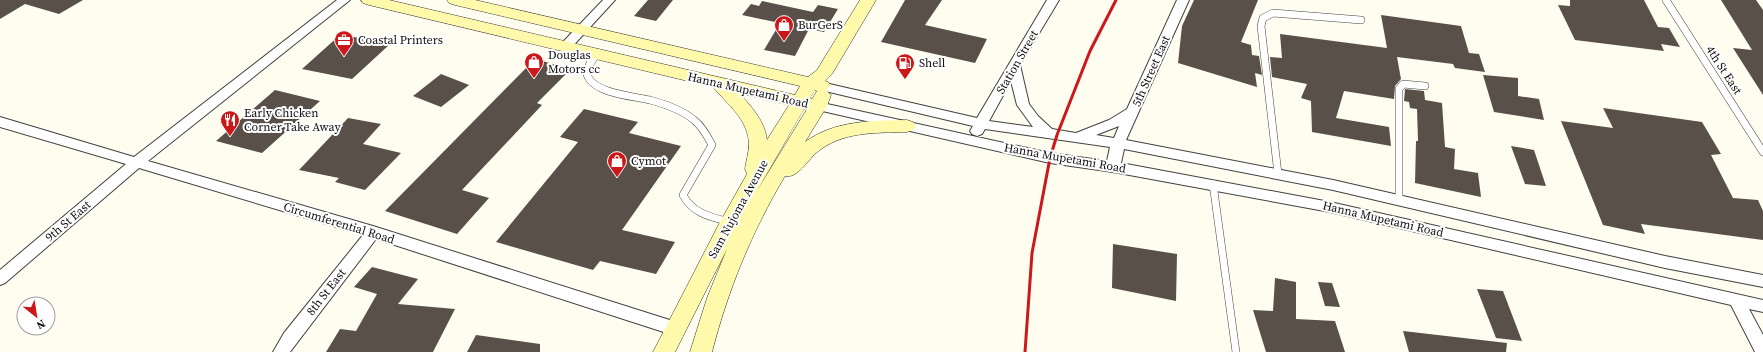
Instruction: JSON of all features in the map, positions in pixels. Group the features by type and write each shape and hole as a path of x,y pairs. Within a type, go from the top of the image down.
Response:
{"main road":[{"name":"Hanna Mupetami Road","path":"369,0 808,104"},
{"name":"Hanna Mupetami Road","path":"455,0 820,81"},
{"name":"Sam Nujoma Avenue","path":"664,352 730,222 759,188 868,0"},
{"path":"720,84 743,108 756,131 758,144 759,188"},
{"path":"759,188 825,138 853,128 907,126"},
{"name":"Sam Nujoma Avenue","path":"703,345 713,311 759,188"},
{"path":"676,329 688,327 695,330 701,334 703,345"}],"street":[{"name":"9th St East","path":"0,279 137,162 344,0"},
{"path":"566,46 609,0"},
{"name":"Station Street","path":"971,141 1053,0"},
{"name":"5th Street East","path":"1113,167 1118,143 1183,0"},
{"path":"1014,65 1023,105 1033,119 1049,134"},
{"name":"Hanna Mupetami Road","path":"820,81 982,124 1118,143 1278,174 1399,200 1665,262 1763,281"},
{"name":"Hanna Mupetami Road","path":"808,104 1050,158 1213,184 1330,207 1763,306"},
{"path":"1076,137 1114,123 1132,112"},
{"name":"Circumferential Road","path":"0,122 373,232 676,329"},
{"name":"8th St East","path":"281,352 290,338 373,232"},
{"path":"1665,262 1672,285"},
{"path":"1736,300 1763,350"}],"lane":[{"name":"4th St East","path":"1666,0 1763,152"},
{"path":"1278,174 1261,26 1263,18 1273,13 1361,20"},
{"path":"598,54 587,67 587,75 596,85 605,90 674,108 698,122 708,134 712,145 683,195 687,205 696,213 730,222"},
{"path":"1399,200 1399,89 1403,84 1425,86"},
{"path":"1213,184 1236,352"}],"building":[{"path":"0,0 83,0 59,14 25,4 0,19"},
{"path":"648,0 673,0 656,21 634,16"},
{"path":"905,0 942,0 925,25 987,39 975,63 881,42"},
{"path":"1194,0 1258,0 1241,42 1251,45 1252,55 1259,56 1262,75 1255,73 1257,87 1178,63 1182,26"},
{"path":"1570,0 1644,0 1658,27 1669,28 1680,47 1661,44 1664,51 1575,40 1558,5 1570,6"},
{"path":"1721,0 1756,0 1763,10 1763,95 1733,48 1752,50"},
{"path":"762,1 813,12 818,5 838,9 824,32 809,29 795,56 764,50 780,23 742,15 751,4 759,6"},
{"path":"1381,15 1461,26 1469,53 1479,54 1485,72 1455,68 1453,64 1397,57 1401,79 1395,86 1394,99 1344,91 1336,118 1389,127 1391,146 1312,132 1311,101 1301,98 1307,84 1272,77 1270,57 1282,58 1280,34 1387,48"},
{"path":"341,34 389,45 352,79 302,69"},
{"path":"535,59 571,69 537,103 542,105 462,190 489,198 457,234 385,211"},
{"path":"441,74 469,85 441,107 413,96"},
{"path":"1483,75 1518,78 1518,96 1539,99 1544,120 1494,112"},
{"path":"1405,89 1424,91 1425,100 1442,103 1445,147 1455,149 1454,169 1478,173 1481,197 1415,183 1416,141 1418,141 1417,109 1410,108 1409,102 1404,101"},
{"path":"275,90 320,101 262,153 216,141"},
{"path":"1603,108 1702,122 1721,154 1711,155 1733,198 1758,200 1763,211 1763,240 1641,224 1645,234 1603,225 1561,121 1613,128"},
{"path":"584,109 638,122 629,133 681,146 622,230 675,242 656,274 600,261 593,270 496,242 578,142 560,137"},
{"path":"348,118 381,124 363,144 401,153 365,190 335,182 339,178 299,170"},
{"path":"1511,146 1534,150 1546,186 1525,184"},
{"path":"1113,244 1177,254 1176,301 1112,288"},
{"path":"372,267 418,279 398,304 455,309 433,352 326,352 340,329 356,331 377,294 354,287"},
{"path":"1275,278 1296,282 1296,319 1335,321 1345,352 1266,352 1253,310 1273,311"},
{"path":"1318,282 1332,283 1340,307 1325,306"},
{"path":"1477,289 1503,291 1522,341 1496,338"},
{"path":"1403,331 1507,343 1506,352 1409,352"},
{"path":"476,335 540,344 540,352 467,352"}],"railway":[{"path":"1025,352 1032,253 1050,158 1057,135 1090,51 1116,0"}],"place":[{"name":"BurGerS","path":"784,42"},
{"name":"Coastal Printers","path":"344,57"},
{"name":"Douglas Motors cc","path":"534,79"},
{"name":"Shell","path":"905,80"},
{"name":"Early Chicken Corner Take Away","path":"230,137"},
{"name":"Cymot","path":"617,178"}]}
